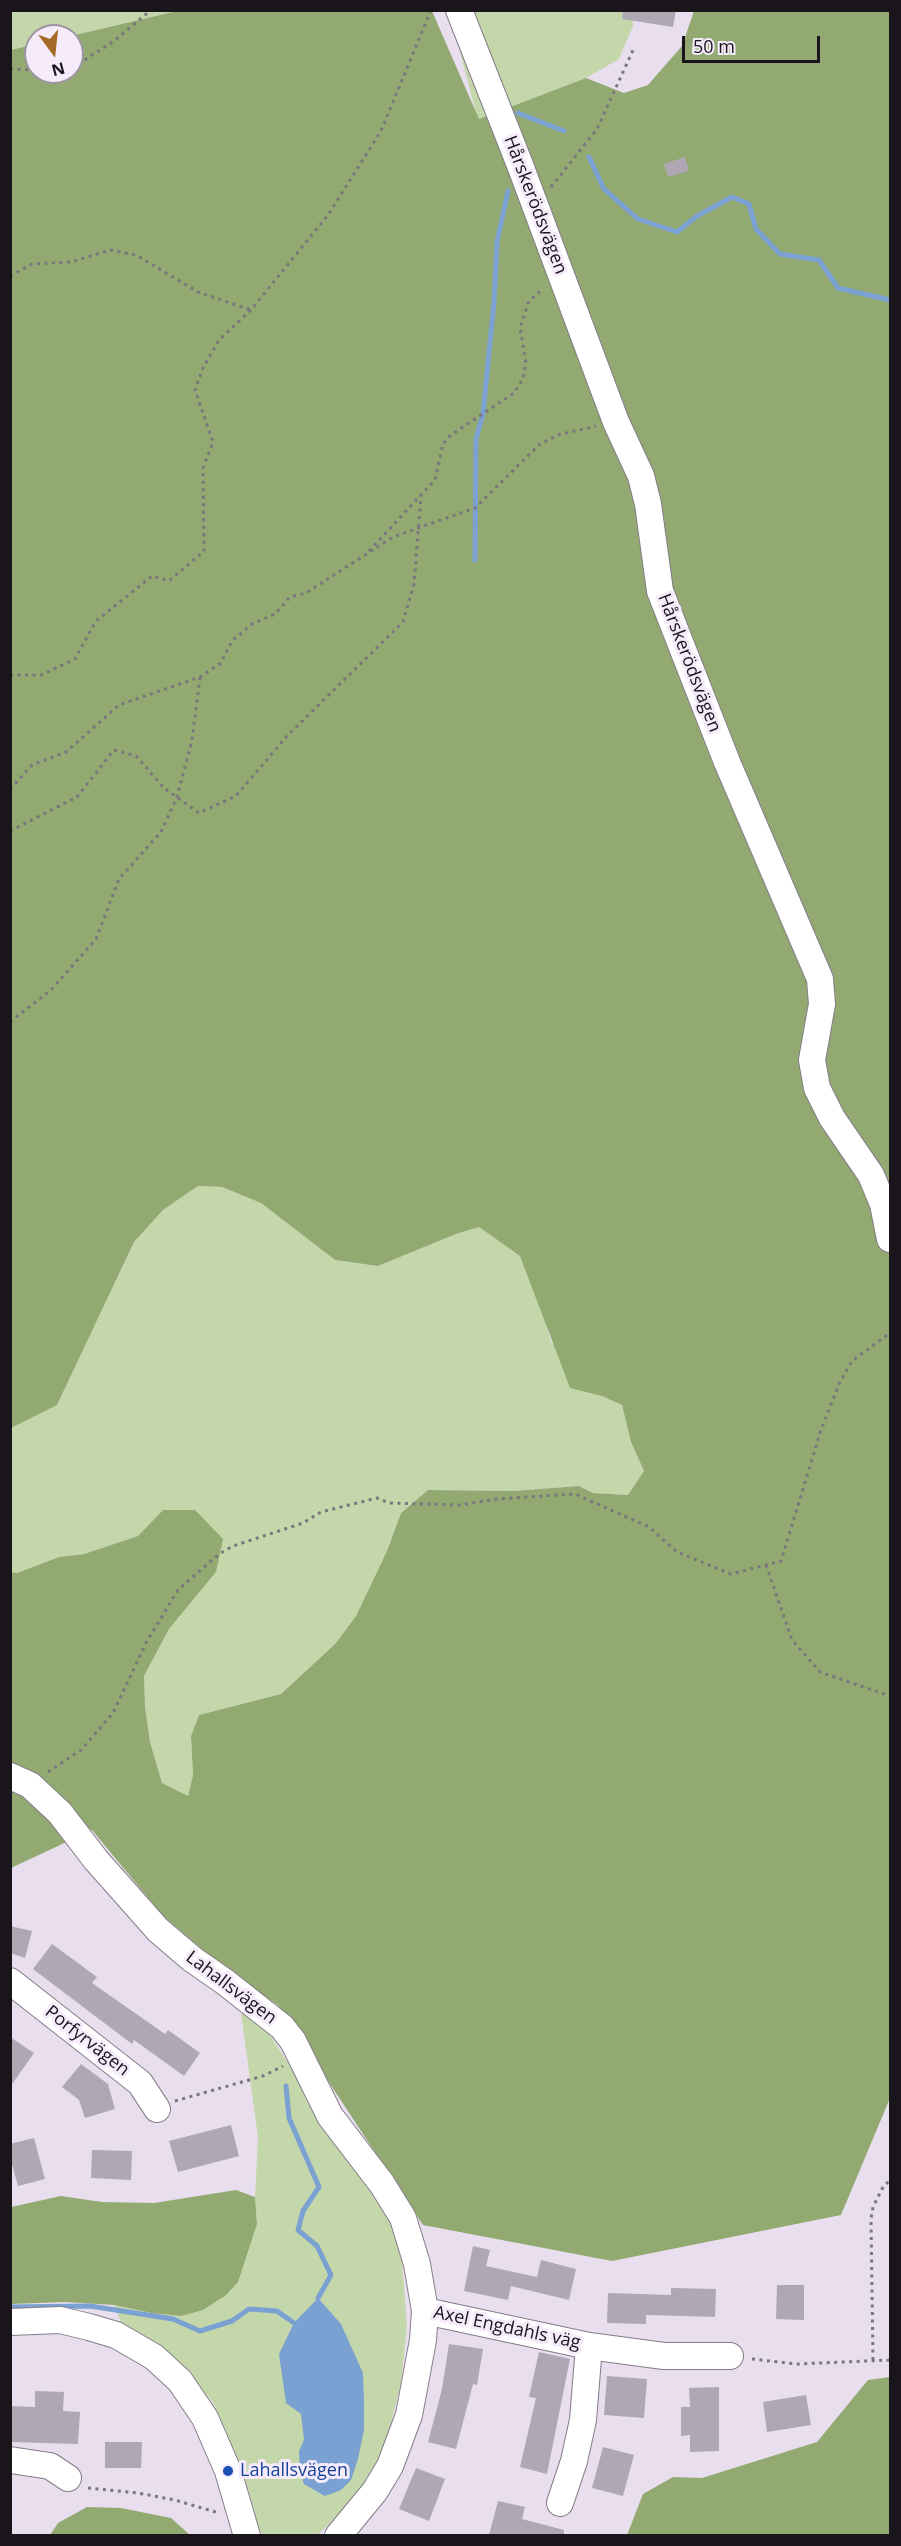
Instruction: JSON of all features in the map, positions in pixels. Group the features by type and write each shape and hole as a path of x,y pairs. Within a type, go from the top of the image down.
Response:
{"street":[{"name":"Hårskerödsvägen","path":"459,10 616,422 641,476 648,504 660,591 727,762 820,979 822,1004 812,1060 817,1088 832,1118 871,1175 883,1204 891,1239"},
{"name":"Lahallsvägen","path":"20,1780 60,1813 104,1869 158,1930 192,1959 270,2016 293,2041 330,2116 382,2184 403,2218 417,2264 425,2311 423,2340 409,2415 390,2466 375,2491 338,2535"},
{"name":"Porfyrvägen","path":"10,1981 140,2083 157,2109"},
{"name":"Axel Engdahls väg","path":"425,2311 589,2346 664,2356 730,2356"},
{"path":"10,2322 60,2320 116,2335 154,2357 180,2380 205,2418 228,2471 247,2535"},
{"name":"Axel Engdahls väg","path":"560,2503 574,2461 583,2420 589,2346"},
{"path":"10,2460 50,2466 68,2478"}],"path":[{"path":"84,61 114,41 151,10"},
{"path":"10,675 41,675 75,659 96,621 152,576 169,581 204,551 203,468 213,442 195,390 203,368 219,340 251,310 328,215 381,131 431,10"},
{"path":"533,201 554,185 597,129 634,48"},
{"path":"10,276 32,264 72,262 110,250 136,255 198,292 251,310"},
{"path":"366,554 391,525 421,496 438,473 439,455 443,444 451,435 514,393 524,380 526,363 520,328 529,301 543,289 565,284"},
{"path":"10,789 32,765 66,752 119,705 200,677 221,663 232,641 252,624 275,614 290,597 306,593 393,537 474,508 540,444 558,435 616,422"},
{"path":"10,831 77,797 114,750 136,756 164,788 199,813 236,796 286,736 403,622 414,584 421,496"},
{"path":"10,1022 51,990 96,939 119,879 161,832 177,797 192,740 200,677"},
{"path":"20,1780 81,1750 113,1713 147,1641 178,1590 219,1554 289,1526 303,1523 321,1512 377,1498 389,1503 461,1505 496,1499 575,1494 648,1527 677,1552 731,1574 781,1561 821,1430 838,1384 852,1361 891,1333"},
{"path":"766,1565 792,1640 820,1672 891,1696"},
{"path":"157,2109 174,2101 263,2076 302,2058"},
{"path":"873,2360 871,2219 873,2207 883,2187 891,2180"},
{"path":"730,2356 797,2364 891,2360"},
{"path":"68,2478 84,2488 138,2493 175,2500 221,2514 218,2503"}],"green space":[{"path":"10,11 177,11 84,33 84,24 24,24 24,47 11,50"},
{"path":"177,11 432,11 479,119 586,78 624,93 648,85 682,46 694,11 890,11 890,2098 841,2215 612,2261 423,2225 278,2005 241,1982 163,1916 92,1830 11,1868 11,1572 17,1573 59,1557 84,1554 138,1536 163,1510 195,1510 223,1539 216,1572 169,1629 144,1676 145,1707 150,1742 162,1783 188,1796 193,1775 191,1736 199,1715 281,1694 335,1644 356,1616 387,1551 401,1513 428,1490 514,1491 579,1486 593,1493 628,1495 644,1471 631,1442 622,1405 602,1396 570,1388 520,1256 479,1227 378,1266 335,1260 261,1203 222,1187 198,1186 163,1210 134,1242 57,1405 11,1428 11,50 24,47 24,84 84,84 84,33"},
{"path":"449,11 633,11 633,26 619,59 586,78 478,120"},
{"path":"198,1186 222,1187 261,1203 335,1260 378,1266 479,1227 520,1256 543,1312 551,1342 602,1396 622,1405 631,1442 644,1471 628,1495 593,1493 579,1486 514,1491 428,1490 401,1513 387,1551 356,1616 335,1644 281,1694 199,1715 191,1736 193,1775 188,1796 162,1783 150,1742 145,1707 144,1676 169,1629 216,1572 163,1510 138,1536 84,1554 59,1557 17,1573 11,1572 11,1428 57,1405 134,1242 163,1210"},
{"path":"240,2006 266,2029 293,2071 308,2104 364,2180 393,2227 402,2260 407,2326 401,2383 386,2443 363,2495 317,2535 263,2535 259,2530 249,2492 214,2404 182,2366 123,2327 114,2305 151,2313 181,2316 248,2246 257,2224 255,2197 258,2137"},
{"path":"236,2190 255,2197 257,2224 238,2282 226,2295 203,2310 181,2316 151,2313 114,2305 65,2302 11,2304 11,2207 61,2196 102,2202 154,2203"},
{"path":"890,2377 890,2535 627,2535 643,2494 673,2477 702,2478 817,2442 868,2380"},
{"path":"87,2507 121,2508 171,2518 190,2535 50,2535 58,2523"}],"water":[{"path":"318,2298 341,2324 363,2373 364,2430 358,2459 351,2480 341,2490 325,2496 304,2484 300,2472 299,2451 304,2440 301,2414 286,2403 279,2354 294,2323"}],"building":[{"path":"623,10 676,10 673,27 622,19"},
{"path":"685,157 689,171 668,177 664,164"},
{"path":"10,1926 32,1931 25,1958 10,1953"},
{"path":"52,1944 97,1977 92,1983 165,2034 168,2030 200,2053 184,2076 134,2040 132,2044 33,1969"},
{"path":"10,2037 34,2053 10,2087"},
{"path":"81,2064 108,2084 115,2109 85,2118 79,2100 62,2087"},
{"path":"231,2125 239,2156 178,2172 169,2141"},
{"path":"34,2138 45,2179 18,2186 10,2157 10,2144"},
{"path":"92,2150 132,2151 131,2180 91,2178"},
{"path":"473,2246 490,2250 486,2266 537,2277 541,2260 576,2269 569,2300 511,2286 508,2300 464,2291"},
{"path":"777,2285 804,2285 804,2320 776,2319"},
{"path":"671,2288 716,2289 715,2317 646,2315 646,2324 607,2323 608,2293 671,2295"},
{"path":"449,2344 483,2349 477,2385 473,2384 456,2449 428,2442 442,2389"},
{"path":"539,2352 570,2359 547,2474 520,2467 536,2398 529,2397"},
{"path":"607,2376 647,2379 644,2418 604,2415"},
{"path":"719,2387 719,2451 690,2452 690,2435 681,2436 681,2407 690,2407 689,2388"},
{"path":"35,2391 64,2392 63,2411 80,2412 78,2444 10,2442 10,2406 35,2407"},
{"path":"806,2395 811,2425 767,2432 763,2402"},
{"path":"105,2442 142,2442 141,2468 105,2468"},
{"path":"603,2447 634,2455 623,2496 592,2488"},
{"path":"416,2468 445,2479 429,2521 399,2509"},
{"path":"498,2501 525,2507 522,2519 564,2530 564,2535 489,2535"}],"waterway":[{"path":"518,113 564,131"},
{"path":"589,157 604,189 638,219 677,232 697,216 732,197 749,204 756,229 780,254 819,260 838,288 890,300"},
{"path":"475,560 476,439 483,414 494,302 497,242 508,191"},
{"path":"286,2086 289,2118 319,2187 303,2211 298,2230 317,2246 331,2275 318,2298"},
{"path":"10,2307 90,2306 173,2319 200,2331 232,2321 249,2309 277,2311 294,2323"}],"place":[{"name":"Lahallsvägen","path":"228,2471"}]}
